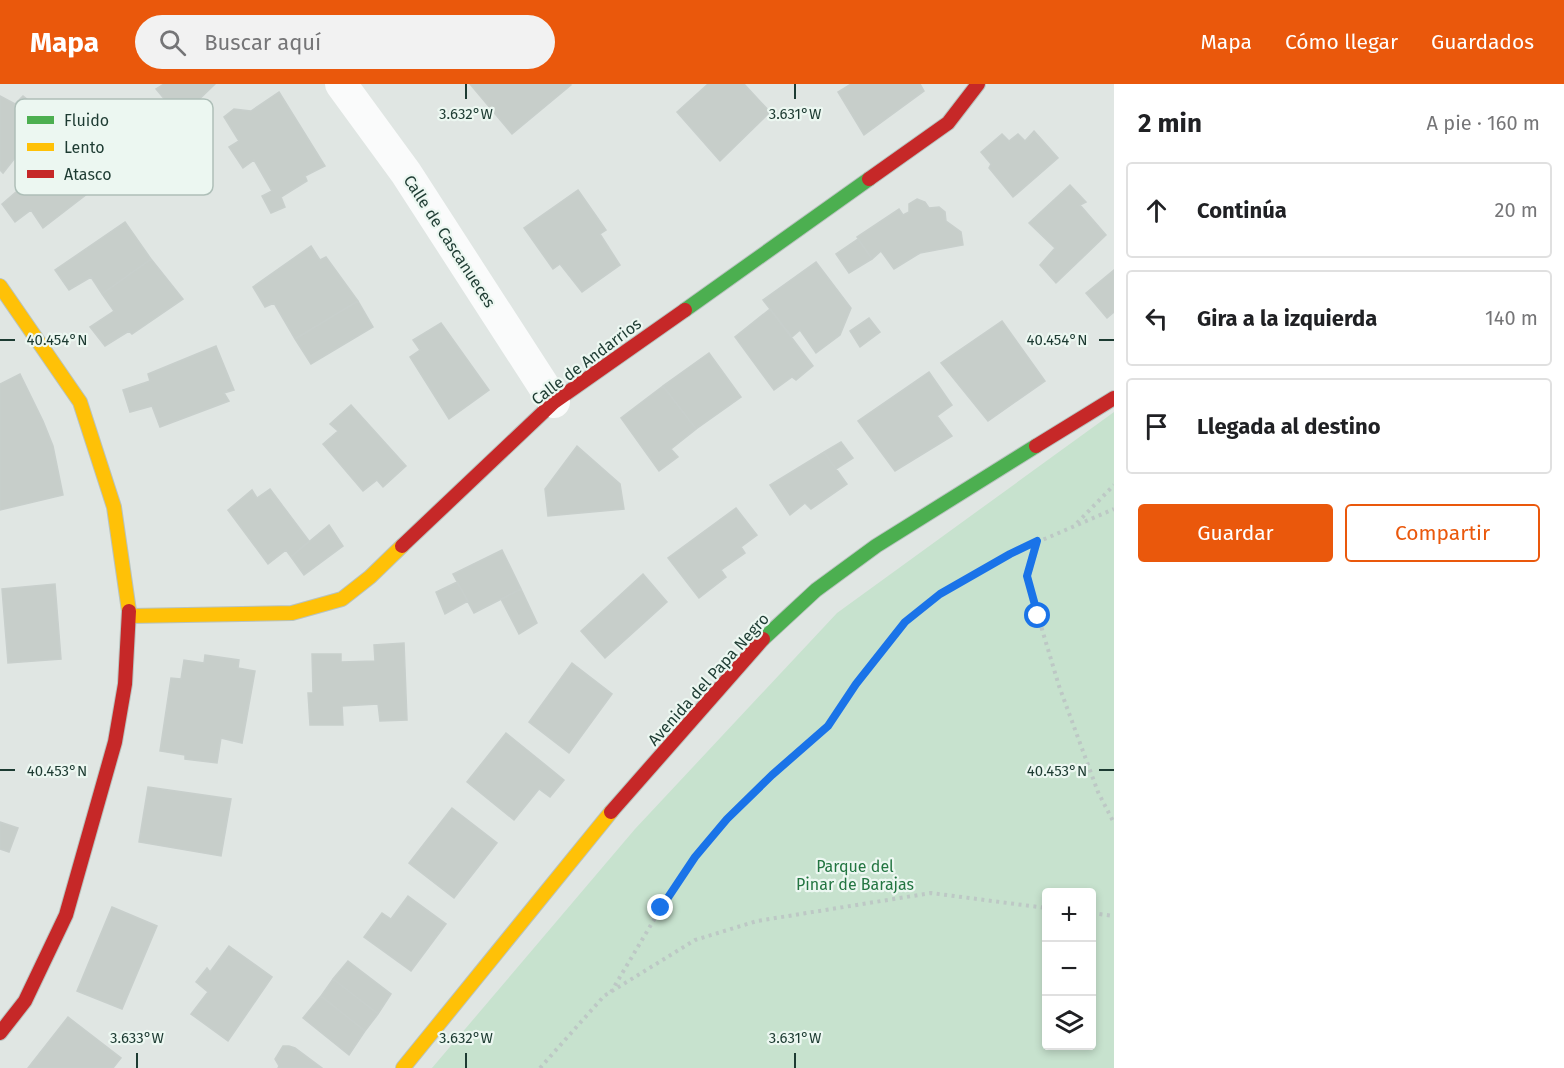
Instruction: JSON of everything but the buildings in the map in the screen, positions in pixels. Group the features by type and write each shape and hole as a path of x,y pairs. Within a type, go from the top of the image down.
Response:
{"street":[{"name":"Calle de Cascanueces","path":"341,84 406,173 554,402"},
{"name":"Calle de Andarrios","path":"130,616 292,613 342,599 370,577 554,402 948,123 978,84"},
{"path":"0,286 80,402 114,507 130,616 125,684 115,742 66,915 25,1001 0,1033"},
{"name":"Avenida del Papa Negro","path":"404,1068 609,814 762,640 816,590 876,546 1114,398"}],"path":[{"path":"1074,526 1114,485"},
{"path":"610,992 695,857 727,819 772,775 828,726 856,684 905,622 940,594 1010,554 1114,510"},
{"path":"1037,541 1027,576 1059,686 1098,792 1114,823"},
{"path":"540,1068 604,996 695,940 757,921 931,893 1042,907"},
{"path":"1096,914 1114,916"}],"green space":[{"name":"Parque del Pinar de Barajas","path":"1114,412 1114,1068 432,1068 635,829 837,613"}],"traffic: fast":[{"path":"685,310 869,179"},
{"path":"763,639 816,590 876,546 1036,446"}],"traffic: slow":[{"path":"0,286 80,402 114,507 129,611"},
{"path":"130,616 292,613 342,599 370,577 402,546"},
{"path":"403,1068 611,812"}],"traffic: jam":[{"path":"869,179 948,123 978,84"},
{"path":"402,546 554,402 685,310"},
{"path":"1036,446 1114,398"},
{"path":"0,1033 25,1001 66,915 115,742 125,684 129,611"},
{"path":"611,812 763,639"}],"route":[{"path":"661,908 695,857 727,819 772,775 828,726 856,684 905,622 940,594 1037,541 1027,576 1038,616"}]}
